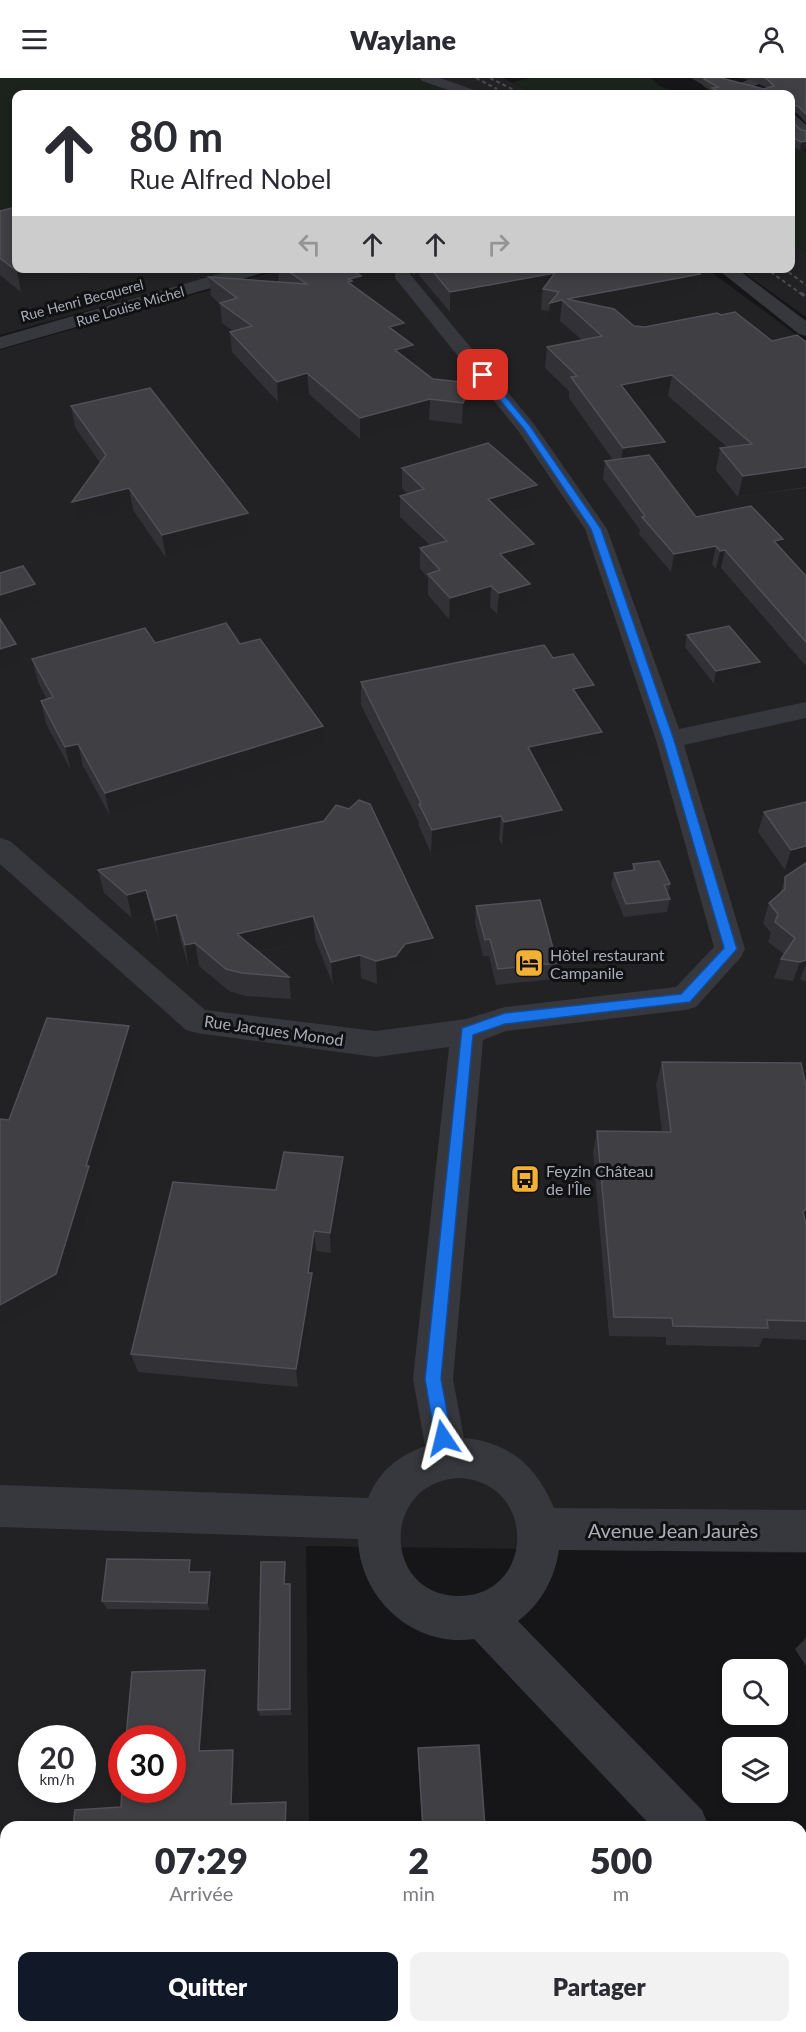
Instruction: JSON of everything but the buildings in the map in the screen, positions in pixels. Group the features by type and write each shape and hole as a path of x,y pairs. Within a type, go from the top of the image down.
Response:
{"street":[{"path":"427,78 461,90"},
{"path":"753,90 737,84 764,78"},
{"path":"447,90 455,88"},
{"path":"795,123 806,133"},
{"name":"Rue Henri Becquerel","path":"132,286 180,273"},
{"name":"Rue Louise Michel","path":"0,343 243,273"},
{"path":"399,273 527,428 596,529 669,740 806,710"},
{"path":"731,273 806,330"},
{"name":"Rue Jacques Monod","path":"0,848 197,1021 376,1044 467,1032 505,1019 685,998 730,949 669,740"},
{"path":"447,1457 433,1379 467,1032"},
{"path":"447,1457 478,1459 507,1473 529,1498 540,1529 538,1557 527,1583 508,1604 483,1616 454,1618 427,1611 404,1595 388,1572 380,1546 381,1519 390,1496 404,1477 424,1464 447,1457"},
{"path":"0,1506 381,1519"},
{"name":"Avenue Jean Jaurès","path":"540,1529 806,1531"},
{"path":"483,1616 680,1821"}],"shaded area":[{"path":"0,78 503,78 528,90 12,90 12,273 224,273 0,335"},
{"path":"0,78 418,78 439,85 436,90 12,90 12,219 0,222"},
{"path":"530,78 651,78 658,85 670,90 529,90 513,82"},
{"path":"795,146 806,152 806,252 795,245"},
{"path":"795,245 806,252 806,317 745,273 795,273"},
{"path":"269,273 712,273 806,342 806,1553 306,1546 309,1821 0,1821 0,350"}],"railway":[{"path":"476,78 497,89"},
{"path":"490,78 514,90"},
{"path":"772,273 803,295"},
{"path":"790,273 806,285"},
{"path":"801,293 806,297"}],"place":[{"name":"Hôtel restaurant Campanile","path":"529,963"},
{"name":"Feyzin Château de l'Île","path":"525,1179"}],"route":[{"path":"443,1438 433,1379 467,1032 505,1019 685,998 730,949 669,740 596,529 527,428 483,375"}]}
